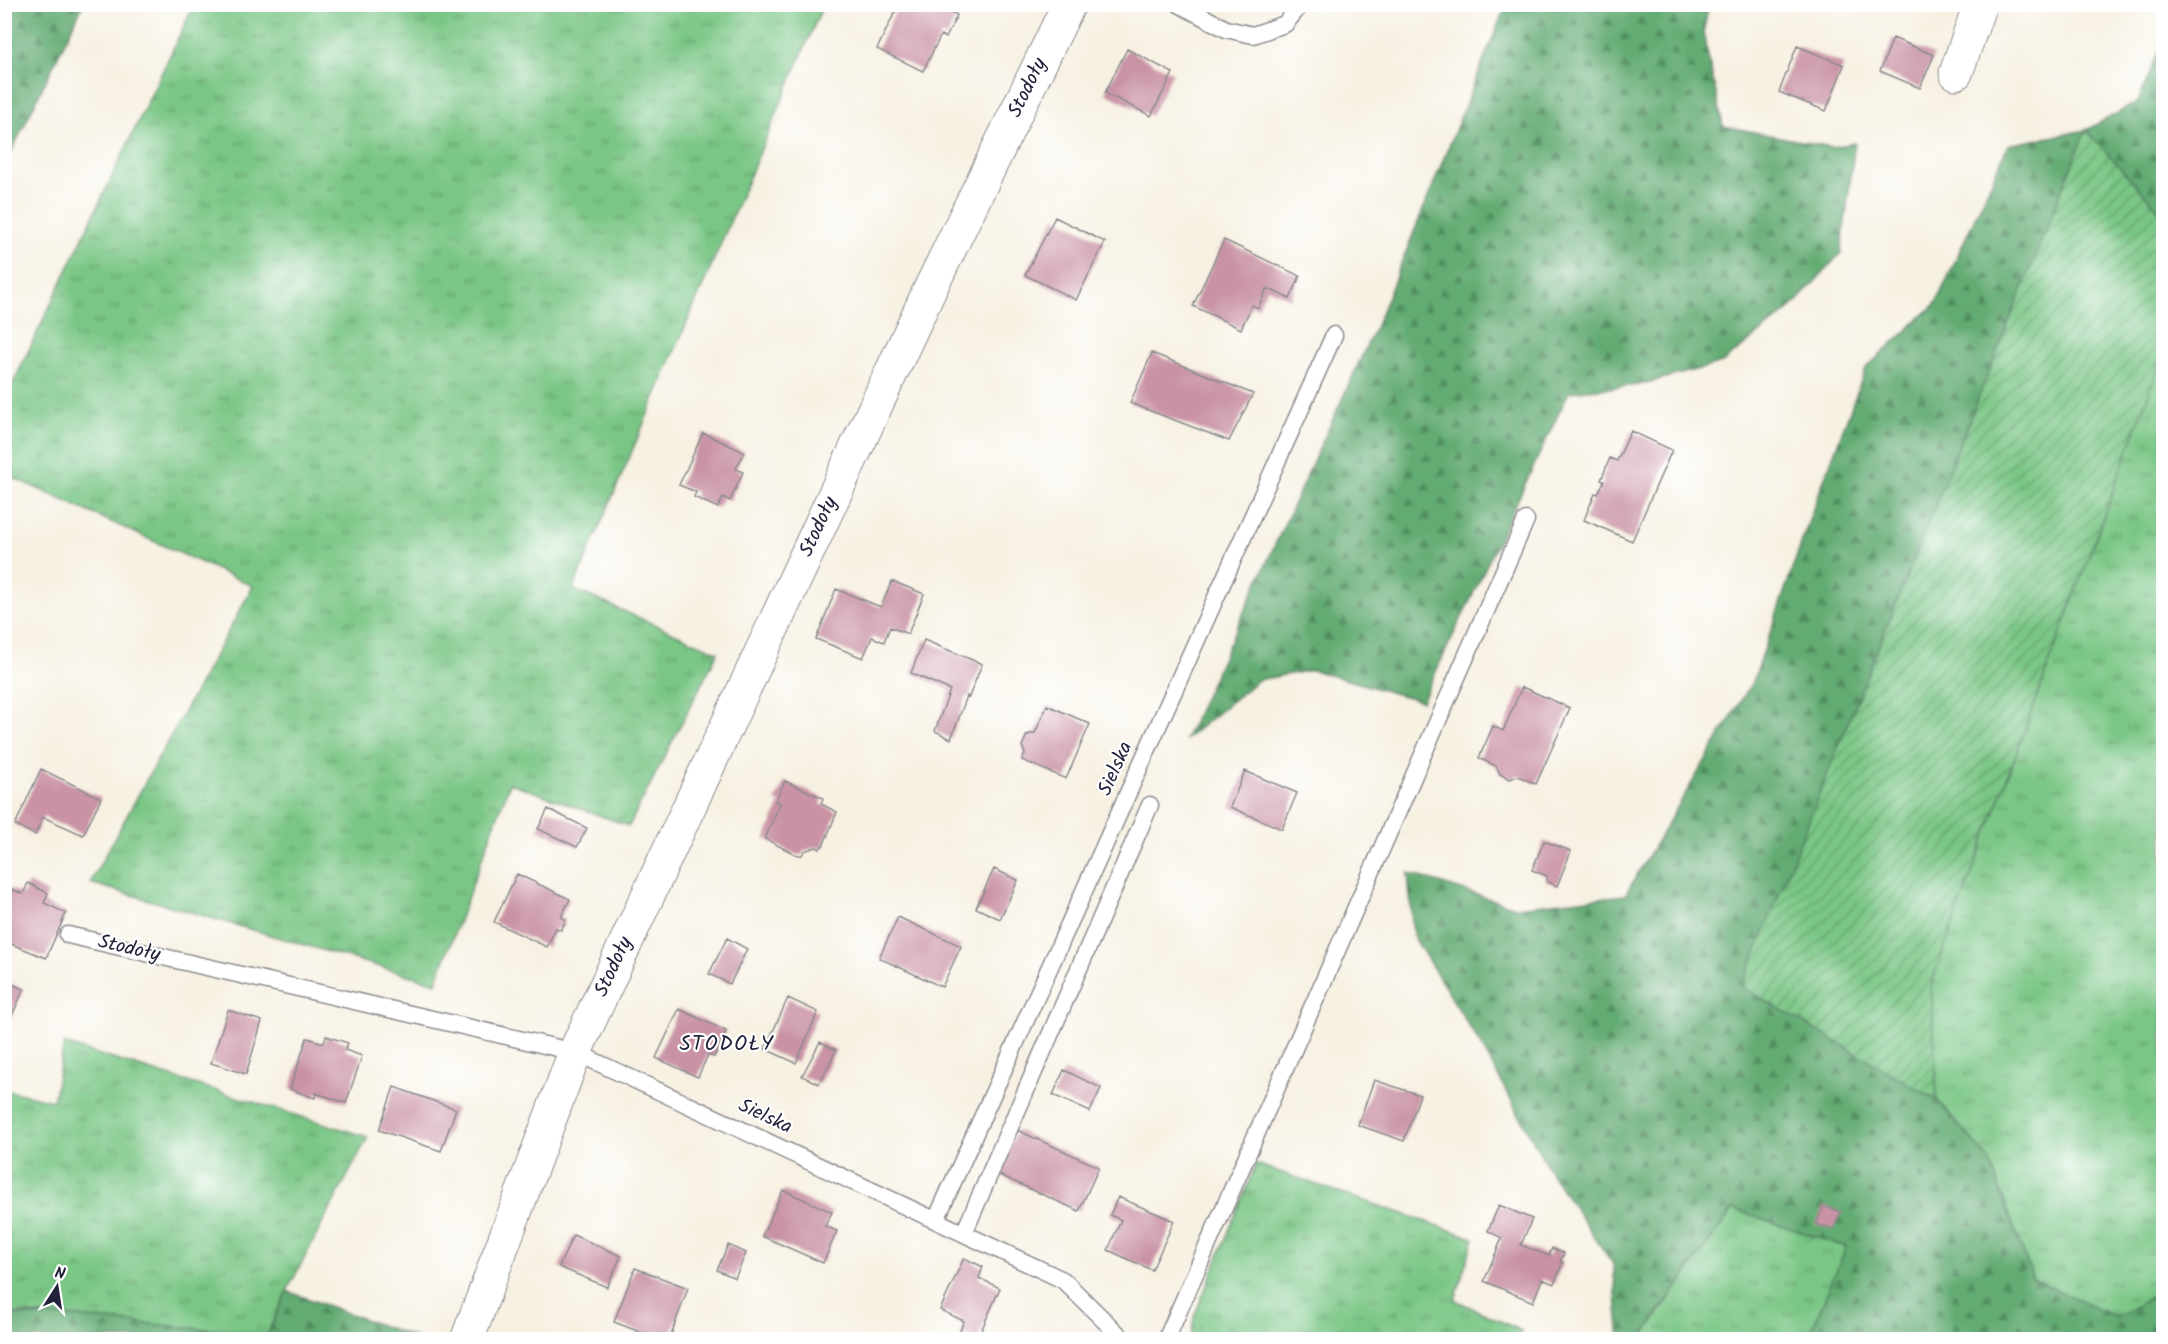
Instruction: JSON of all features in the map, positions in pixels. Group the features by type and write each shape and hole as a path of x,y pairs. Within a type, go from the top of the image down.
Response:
{"street":[{"name":"Stodoły","path":"467,1340 575,1052 927,296 1069,4"},
{"path":"1956,73 1980,4"}],"lane":[{"path":"1179,4 1226,29 1254,35 1285,24 1301,4"},
{"name":"Sielska","path":"936,1220 1334,335"},
{"path":"1166,1340 1526,520"},
{"path":"964,1233 1150,805"},
{"name":"Stodoły","path":"68,935 575,1052"},
{"name":"Sielska","path":"575,1052 1062,1280 1124,1340"}],"green space":[{"path":"4,5 83,5 5,165"},
{"path":"194,5 823,5 573,589 718,652 629,826 510,783 436,983 90,883 253,586 5,474 5,400"},
{"path":"1506,5 1709,5 1703,33 1723,126 1831,147 1855,143 1841,253 1787,312 1722,363 1639,385 1569,392 1422,701 1312,670 1258,680 1185,740 1377,323"},
{"path":"2163,40 2163,215 2086,130 2138,102"},
{"path":"2086,130 1742,987 1937,1100 1989,1160 2033,1279 2117,1318 2163,1289 2163,1339 1808,1339 1846,1247 1733,1209 1640,1339 1620,1339 1613,1264 1553,1177 1482,1047 1413,936 1408,873 1516,907 1625,895 1754,679 1813,509 1866,368 1936,303 2008,145"},
{"path":"2086,130 2163,215 2163,355 1931,984 1937,1100 1742,987"},
{"path":"2163,355 2163,1289 2117,1318 2033,1279 1989,1160 1937,1100 1931,984"},
{"path":"64,1044 368,1137 287,1291 267,1335 65,1316 5,1313 5,1090 53,1101"},
{"path":"1256,1164 1474,1238 1455,1300 1522,1331 1516,1340 1191,1339 1194,1317"},
{"path":"1733,1208 1846,1247 1936,1339 1640,1340"},
{"path":"287,1291 419,1339 5,1339 5,1315 65,1316 267,1335"}],"building":[{"path":"899,4 936,4 957,15 946,38 941,35 923,71 877,49"},
{"path":"1893,38 1934,55 1920,88 1880,71"},
{"path":"1797,46 1844,65 1826,111 1779,92"},
{"path":"1127,49 1173,73 1151,116 1105,93"},
{"path":"1055,217 1105,242 1076,300 1025,275"},
{"path":"1224,240 1300,276 1290,299 1267,288 1258,308 1252,305 1241,329 1193,306"},
{"path":"1152,353 1253,394 1229,441 1130,403"},
{"path":"1631,431 1672,450 1632,541 1584,520 1595,493 1598,494 1604,481 1601,480 1610,458 1617,461"},
{"path":"703,433 744,452 736,469 743,472 730,501 723,497 718,508 694,497 696,492 679,485"},
{"path":"892,581 924,594 908,634 890,627 884,642 872,637 863,658 816,639 836,589 881,607"},
{"path":"924,640 982,664 951,739 935,731 950,690 911,673"},
{"path":"1522,687 1570,708 1536,784 1518,776 1510,779 1500,774 1496,766 1479,758 1493,726 1503,731"},
{"path":"1047,705 1090,724 1066,779 1022,760 1025,754 1022,746 1027,735 1035,733"},
{"path":"41,769 101,798 83,835 43,817 35,835 15,825"},
{"path":"1245,771 1297,793 1282,829 1230,807"},
{"path":"785,781 823,798 821,804 837,812 820,849 816,847 804,851 802,855 797,855 765,839 780,803 775,801"},
{"path":"548,809 587,828 577,847 538,829"},
{"path":"1544,841 1571,851 1557,886 1546,881 1547,876 1532,870"},
{"path":"994,869 1018,880 1000,919 976,908"},
{"path":"517,874 570,899 561,917 566,920 561,930 556,928 547,947 494,922"},
{"path":"28,883 48,893 44,903 66,913 46,958 4,941 4,886 23,894"},
{"path":"898,917 961,946 942,987 879,958"},
{"path":"727,938 747,949 730,984 709,974"},
{"path":"4,981 24,989 4,1033"},
{"path":"788,998 818,1012 796,1063 765,1049"},
{"path":"679,1009 726,1031 714,1057 708,1055 698,1077 656,1058"},
{"path":"228,1010 262,1021 246,1074 211,1063"},
{"path":"326,1036 348,1043 345,1050 362,1056 346,1103 316,1093 315,1098 290,1089 307,1038 324,1043"},
{"path":"820,1042 836,1050 819,1084 802,1076"},
{"path":"1064,1070 1101,1088 1090,1112 1053,1095"},
{"path":"1374,1080 1420,1095 1404,1141 1358,1125"},
{"path":"394,1087 456,1109 441,1151 379,1130"},
{"path":"1017,1130 1099,1167 1079,1211 997,1174"},
{"path":"783,1190 832,1212 825,1226 837,1231 823,1263 762,1236"},
{"path":"1118,1197 1174,1221 1152,1270 1108,1250 1121,1220 1110,1215"},
{"path":"1499,1205 1532,1219 1521,1245 1549,1256 1552,1248 1564,1253 1560,1262 1563,1262 1554,1284 1542,1279 1533,1302 1484,1281 1502,1238 1488,1231"},
{"path":"1824,1206 1841,1212 1833,1230 1816,1224"},
{"path":"573,1235 621,1256 607,1287 559,1267"},
{"path":"728,1245 746,1253 735,1278 717,1270"},
{"path":"964,1258 983,1267 979,1278 1000,1288 977,1340 959,1333 964,1321 940,1310"},
{"path":"635,1268 688,1288 669,1340 661,1340 614,1322"}],"district":[{"name":"STODOŁY","path":"727,1044"}]}
